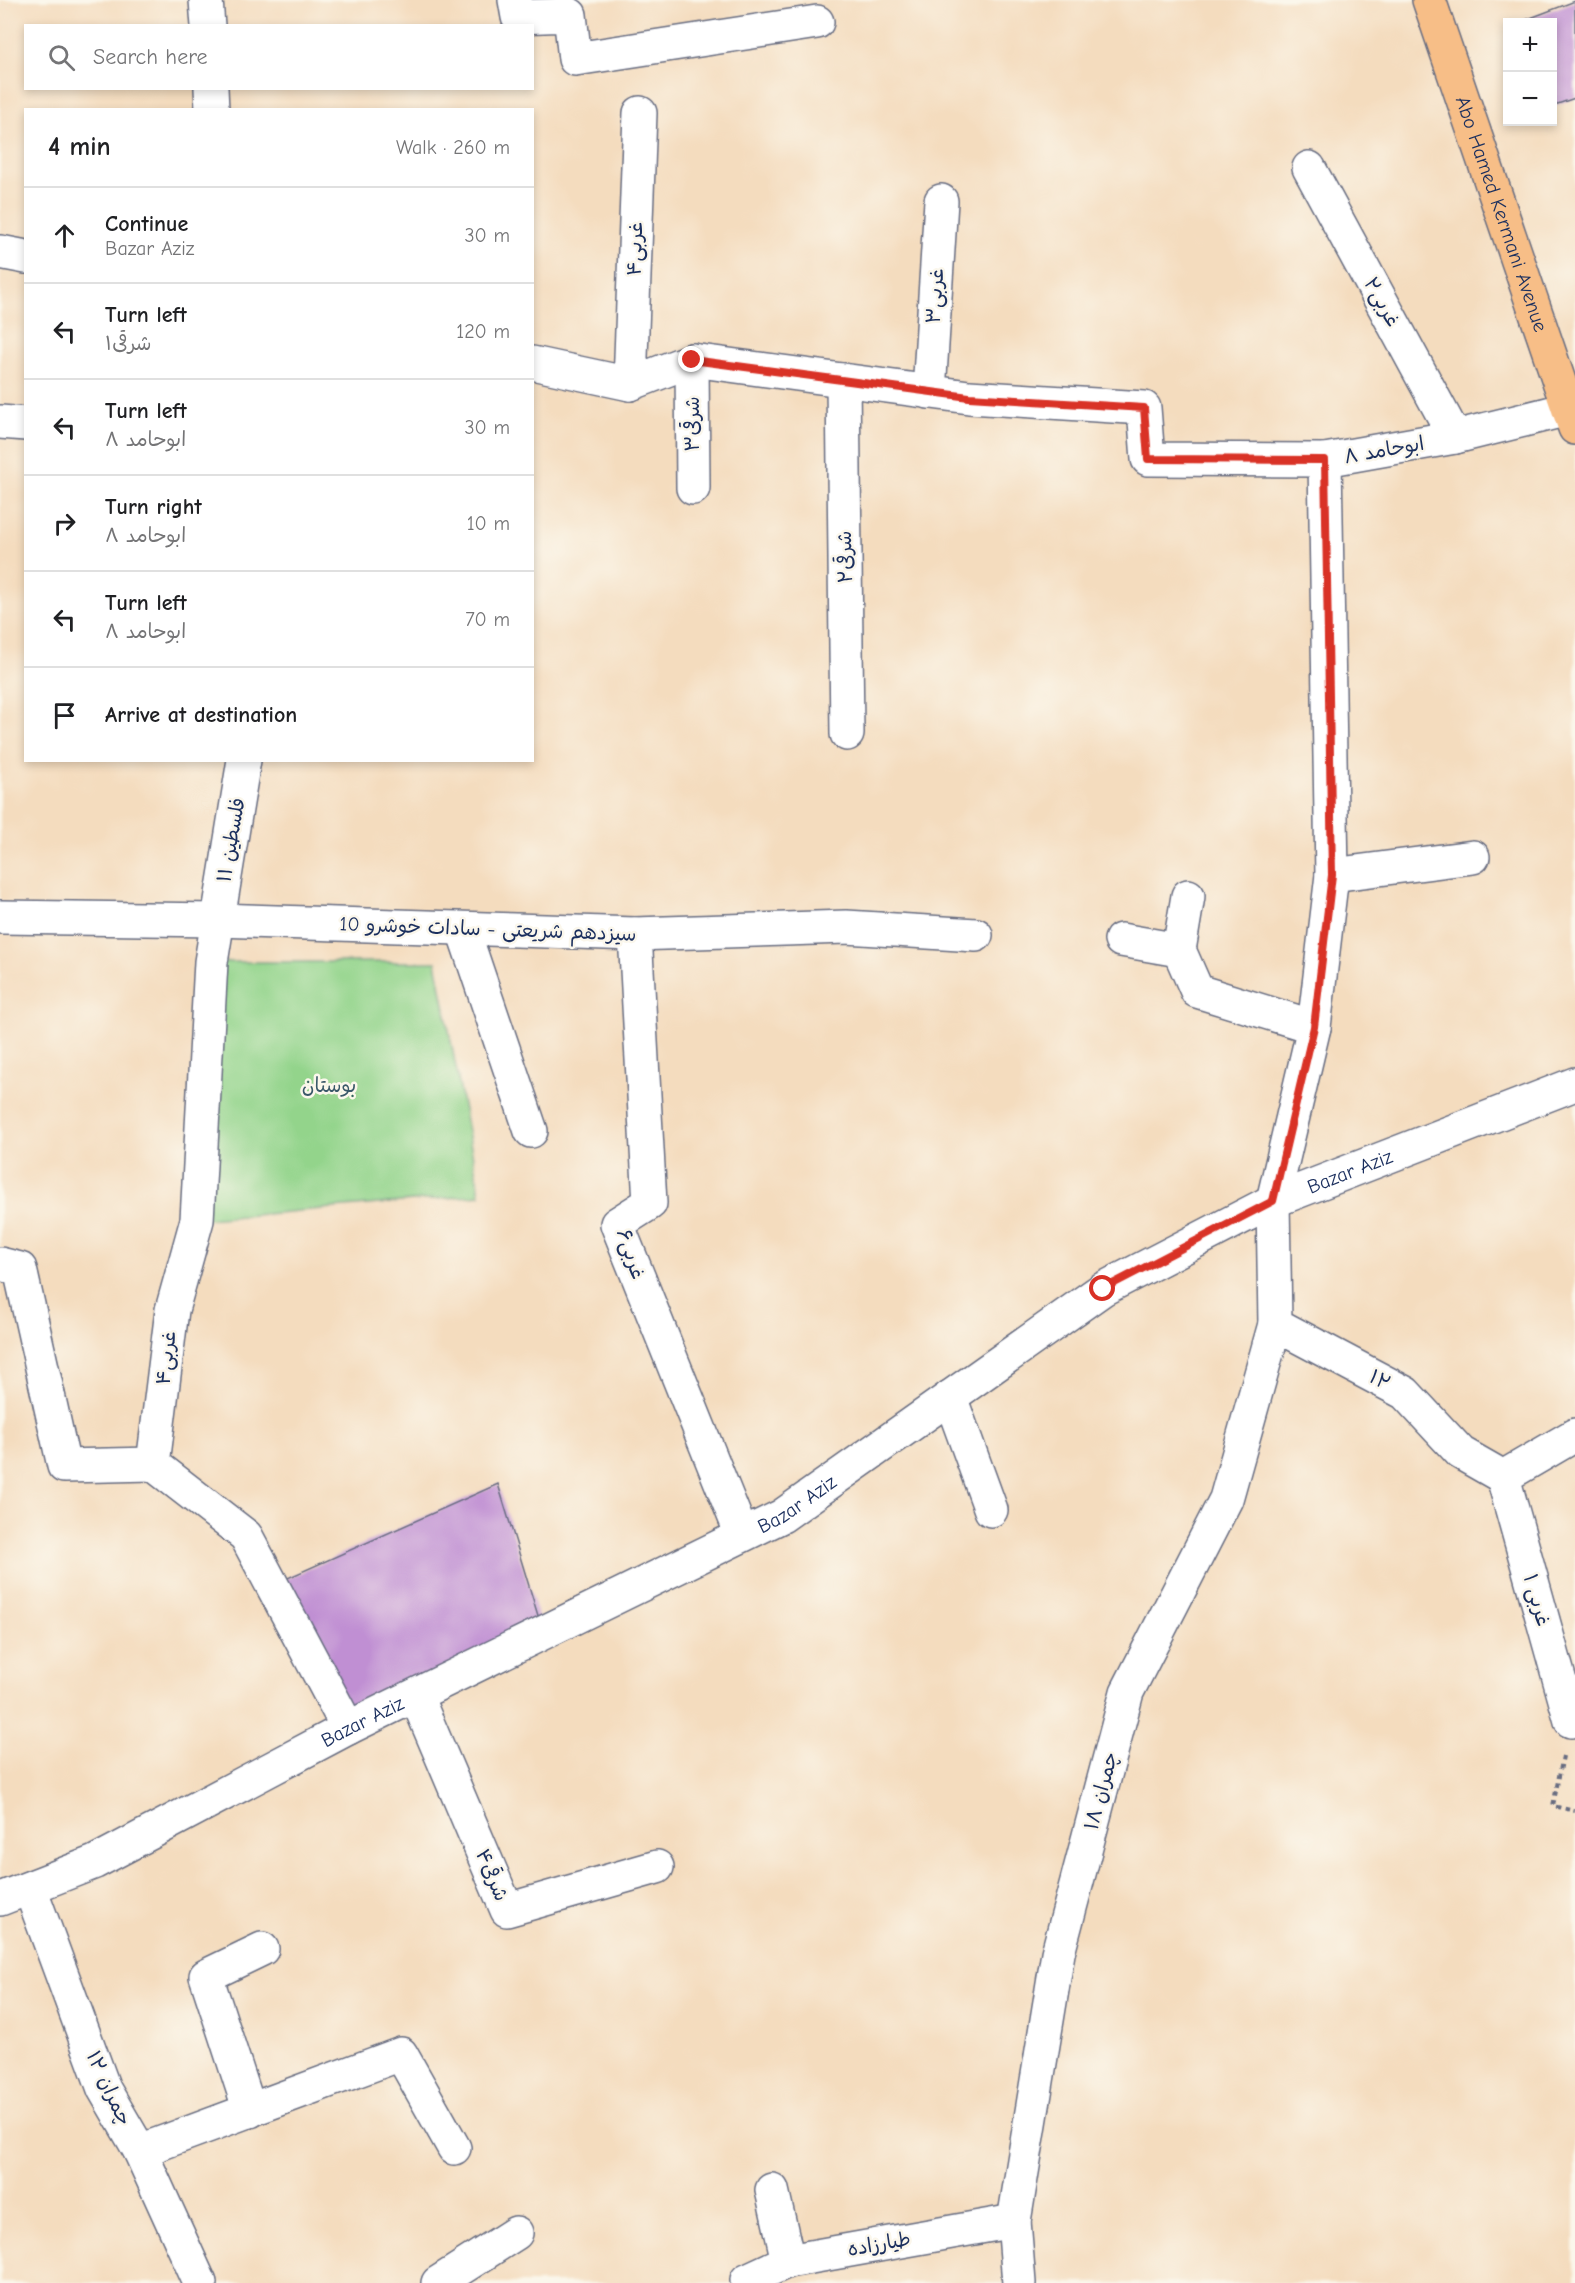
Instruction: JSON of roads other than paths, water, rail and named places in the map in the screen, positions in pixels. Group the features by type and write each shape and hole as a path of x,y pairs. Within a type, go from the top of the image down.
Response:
{"main road":[{"name":"Abo Hamed Kermani Avenue","path":"1429,0 1571,419"}],"street":[{"path":"206,0 208,24"},
{"path":"515,0 518,17 570,15 575,59 817,22"},
{"path":"211,90 212,108"},
{"name":"غربی۴","path":"630,384 640,113"},
{"name":"غربی۲","path":"1309,168 1455,437"},
{"name":"غربی۳","path":"929,392 941,201"},
{"path":"0,252 24,257"},
{"name":"ابوحامد ۸","path":"630,384 692,360 969,397 1144,408 1148,459 1325,460 1571,419"},
{"name":"شرقی۳","path":"692,360 693,488"},
{"path":"534,363 630,384"},
{"name":"شرقی۲","path":"843,380 847,734"},
{"path":"0,422 24,424"},
{"path":"1275,1324 1273,1201 1314,1027 1332,875 1325,460"},
{"name":"فلسطین ۱۱","path":"217,920 244,762"},
{"path":"1332,875 1473,857"},
{"path":"1188,896 1179,950 1197,991 1314,1027"},
{"name":"سیزدهم شریعتی - سادات خوشرو 10","path":"0,917 217,920 635,934 846,927 976,935"},
{"name":"غربی۴","path":"153,1464 172,1310 198,1220 211,962 217,920"},
{"path":"463,930 531,1131"},
{"name":"غربی۶","path":"635,934 650,1203 617,1224 742,1535"},
{"path":"1121,940 1179,950"},
{"name":"Bazar Aziz","path":"15,1893 95,1862 348,1728 782,1516 1103,1289 1273,1201 1575,1084"},
{"path":"0,1264 20,1269 64,1466 153,1464 246,1536 348,1728"},
{"name":"۱۲","path":"1275,1324 1405,1393 1461,1453 1503,1477"},
{"name":"چمران ۱۸","path":"1018,2283 1014,2221 1058,1953 1127,1692 1226,1499 1275,1324"},
{"path":"950,1397 991,1510"},
{"path":"1503,1477 1575,1435"},
{"name":"۱ غربی","path":"1503,1477 1570,1721"},
{"name":"شرقی۴","path":"416,1696 507,1910 657,1867"},
{"name":"چمران ۱۲","path":"15,1893 104,2089 140,2151 200,2283"},
{"path":"250,2111 206,1976 262,1949"},
{"path":"140,2151 401,2054 454,2148"},
{"path":"772,2190 788,2261"},
{"name":"طیارزاده","path":"748,2281 788,2261 1014,2221"},
{"path":"438,2283 516,2233"}],"park label":[{"name":"بوستان","path":"329,1085"}]}
